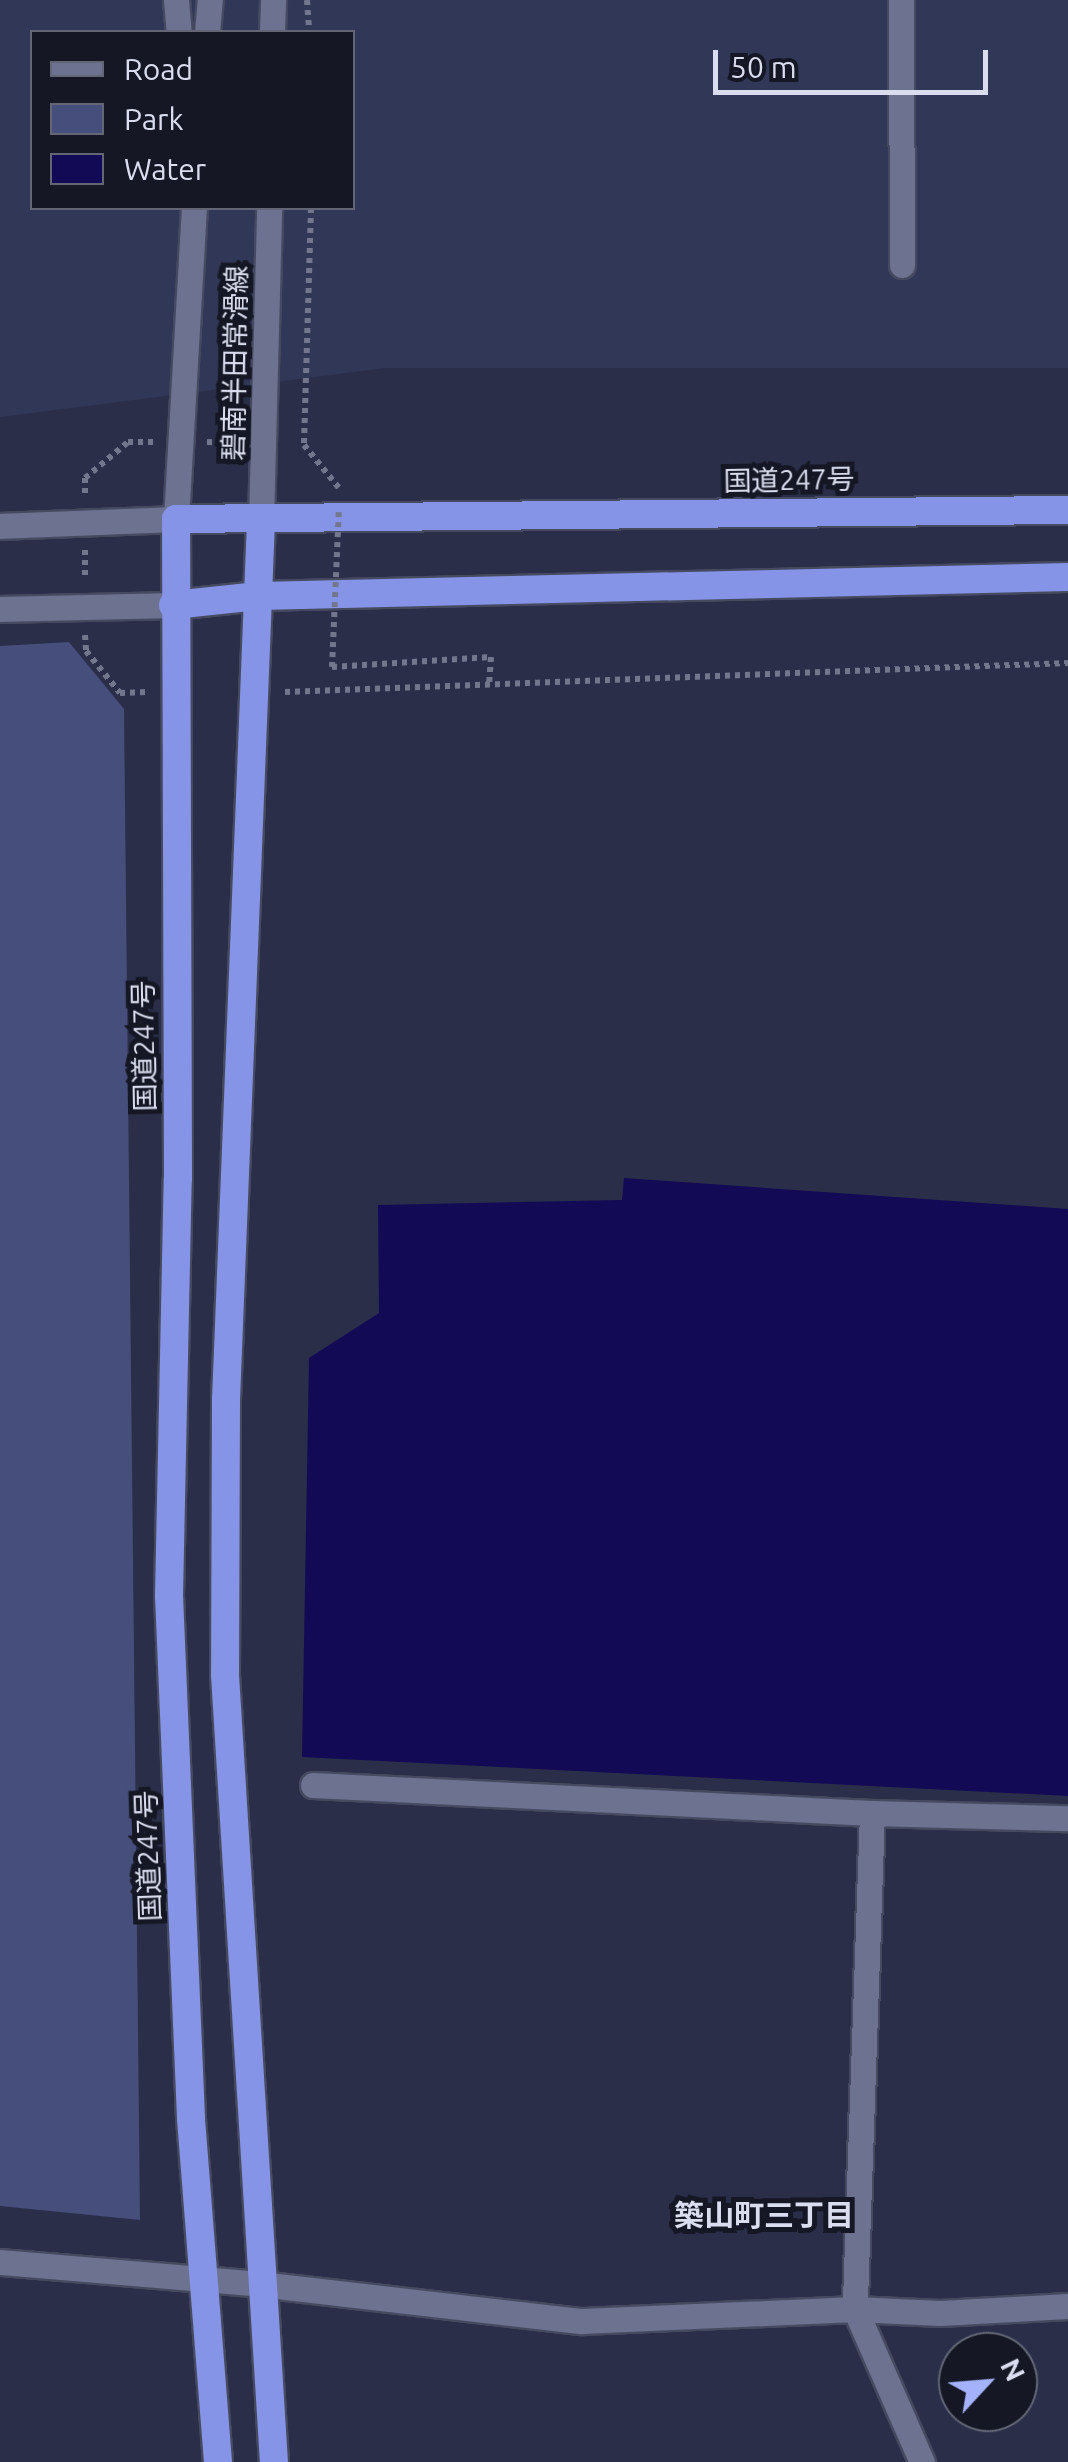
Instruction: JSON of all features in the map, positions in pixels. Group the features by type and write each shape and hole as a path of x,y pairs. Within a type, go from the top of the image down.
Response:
{"highway":[{"name":"国道247号","path":"218,2462 201,2280 169,1596 178,1179 173,605 176,519 1068,510"},
{"path":"261,521 226,1400 225,1675 274,2462"},
{"path":"173,605 259,596 1068,576"}],"street":[{"path":"176,0 179,30"},
{"path":"207,30 210,0"},
{"path":"272,30 273,0"},
{"path":"901,0 902,265"},
{"name":"碧南半田常滑線","path":"176,519 194,210"},
{"name":"碧南半田常滑線","path":"261,521 268,210"},
{"path":"0,526 176,519"},
{"path":"0,609 173,605"},
{"path":"314,1785 872,1813 1068,1818"},
{"path":"872,1813 855,2309 922,2462"},
{"path":"0,2262 260,2284 582,2321 855,2309 940,2313 1068,2306"}],"path":[{"path":"307,0 310,30"},
{"path":"312,210 304,445 345,495"},
{"path":"355,508 340,508 332,666 490,657 489,684"}],"shaded area":[{"path":"0,0 1068,0 1068,368 385,368 0,417"}],"green space":[{"path":"69,642 124,709 140,2220 0,2206 0,646"}],"water":[{"path":"624,1178 1068,1209 1068,1796 302,1757 309,1358 379,1313 378,1205 622,1200"}],"district":[{"name":"築山町三丁目","path":"764,2215"}]}
